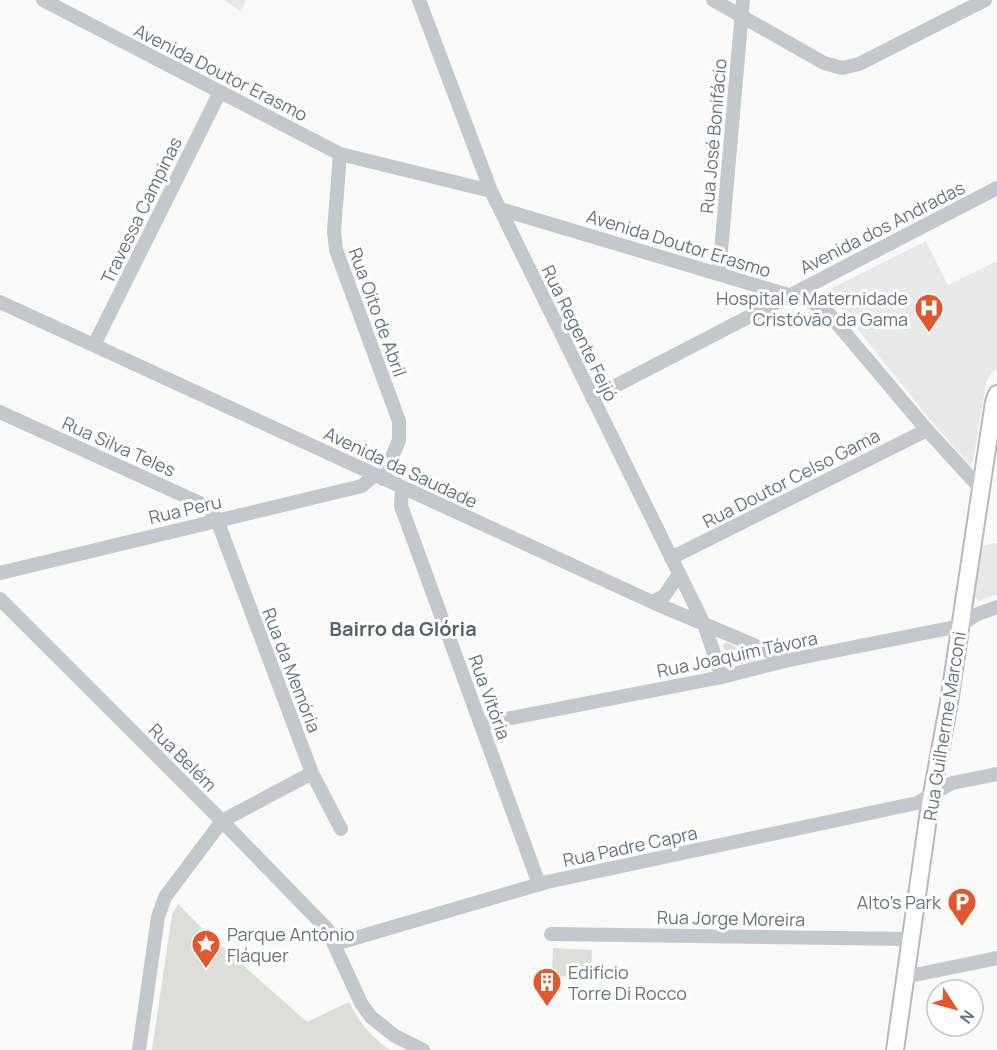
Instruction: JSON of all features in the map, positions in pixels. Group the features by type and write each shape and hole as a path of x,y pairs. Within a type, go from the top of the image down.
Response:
{"main road":[{"name":"Rua Guilherme Marconi","path":"895,1050 910,939 995,398"}],"street":[{"name":"Avenida Doutor Erasmo","path":"43,0 340,154 491,191"},
{"name":"Rua Regente Feijó","path":"419,0 491,191 704,624 722,676"},
{"path":"713,0 824,63 842,68 859,64 985,0"},
{"name":"Rua José Bonifácio","path":"719,274 742,0"},
{"name":"Travessa Campinas","path":"94,345 220,92"},
{"name":"Rua Oito de Abril","path":"340,154 334,231 336,250 399,421 399,440 380,477"},
{"name":"Avenida dos Andradas","path":"592,398 997,188"},
{"name":"Avenida Doutor Erasmo","path":"500,209 812,302 830,314 927,430 981,489"},
{"name":"Avenida da Saudade","path":"0,302 652,602 789,660"},
{"name":"Rua Silva Teles","path":"0,412 200,503 211,510 217,520"},
{"name":"Rua Doutor Celso Gama","path":"671,558 927,430"},
{"name":"Rua Peru","path":"0,573 362,486 380,477"},
{"name":"Rua Vitória","path":"402,488 401,506 540,884"},
{"name":"Rua da Memória","path":"217,520 312,773 341,829"},
{"path":"652,602 664,596 679,574"},
{"name":"Rua Belém","path":"0,599 327,929 361,1003 371,1017 395,1036 423,1050"},
{"name":"Rua Joaquim Távora","path":"480,724 960,626 975,615 997,608"},
{"path":"139,1050 158,917 165,897 222,821 312,773"},
{"name":"Rua Padre Capra","path":"335,944 540,884 913,804 952,783 997,774"},
{"name":"Rua Jorge Moreira","path":"551,934 910,939"},
{"path":"905,977 997,958"}],"shaded area":[{"path":"224,0 246,0 241,12"},
{"name":"Hospital e Maternidade Cristóvão da Gama","path":"926,241 948,285 997,261 997,369 991,373 986,383 973,462 970,465 931,421 831,296 832,288"},
{"path":"997,543 997,594 979,601 974,597 981,546"},
{"path":"725,643 757,658 756,661 728,664 723,645"},
{"name":"Parque Antônio Fláquer","path":"178,904 211,937 307,1022 349,1002 366,1029 390,1050 152,1050 172,915"},
{"path":"553,948 592,950 591,977 552,976"}],"place":[{"name":"Hospital e Maternidade Cristóvão da Gama","path":"929,334"},
{"name":"Alto's Park","path":"962,928"},
{"name":"Parque Antônio Fláquer","path":"206,970"},
{"name":"Edifício Torre Di Rocco","path":"547,1008"}],"district":[{"name":"Bairro da Glória","path":"403,628"}]}
